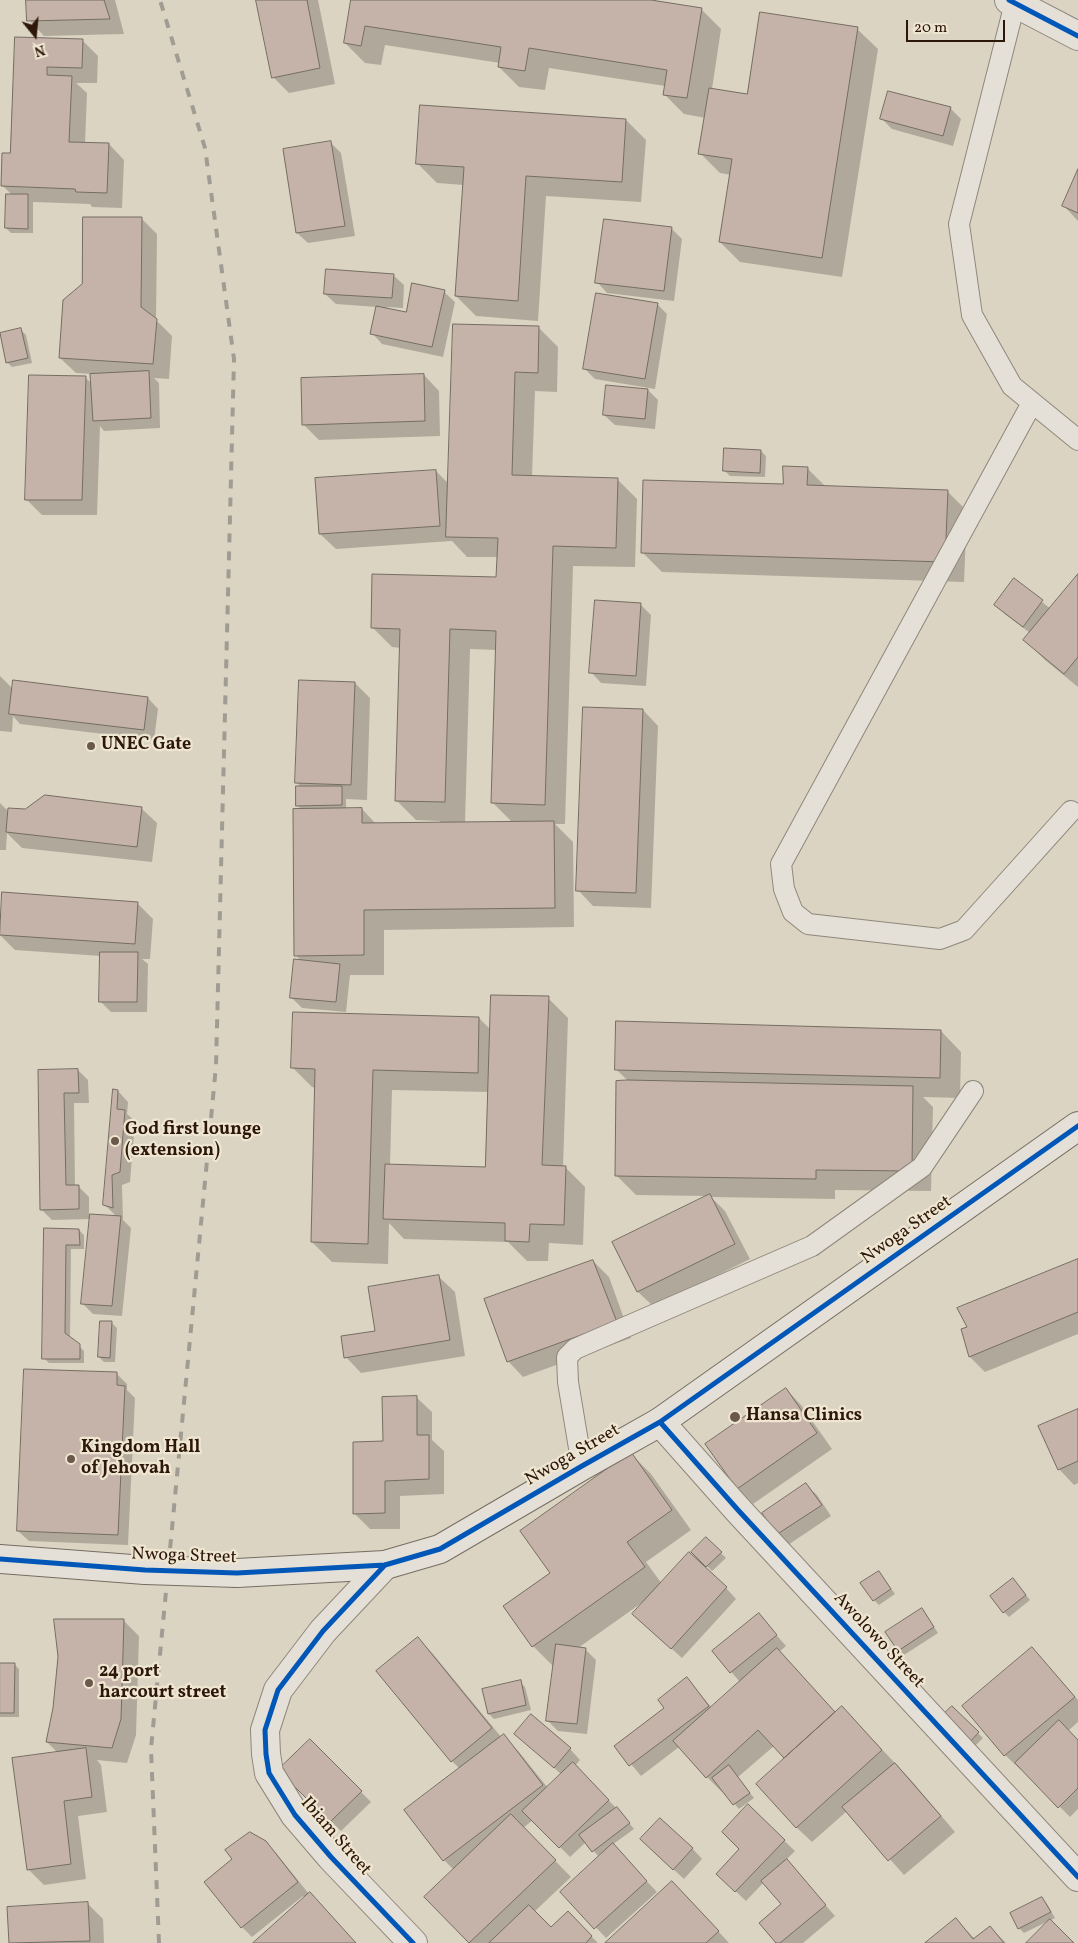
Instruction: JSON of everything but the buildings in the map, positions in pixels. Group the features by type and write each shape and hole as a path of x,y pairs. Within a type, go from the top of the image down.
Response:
{"street":[{"path":"1012,1 1078,36"},
{"name":"Nwoga Street","path":"0,1559 145,1570 236,1573 386,1565 440,1549 660,1422 1078,1126"},
{"name":"Awolowo Street","path":"660,1422 738,1510 1078,1877"},
{"name":"Ibiam Street","path":"386,1565 323,1631 278,1690 265,1730 266,1754 269,1773 294,1815 331,1857 414,1943"}],"lane":[{"path":"1012,1 959,224 972,315 1012,386 1078,440"},
{"path":"1032,403 780,864 784,889 793,912 808,924 940,939 964,930 1071,811"},
{"path":"582,1466 568,1382 567,1357 574,1348 812,1246 922,1167 973,1091"}],"railway":[{"path":"159,1943 151,1749 216,1066 234,359 205,148 160,0"}],"cycle path":[{"path":"1009,0 1078,36"},
{"path":"0,1559 145,1570 237,1573 385,1565 440,1549 660,1422 1078,1126"},
{"path":"660,1422 738,1510 1078,1877"},
{"path":"385,1565 323,1631 278,1690 265,1730 266,1754 269,1773 295,1815 331,1857 413,1943"}],"place":[{"name":"UNEC Gate","path":"91,746"},
{"name":"God first lounge (extension)","path":"115,1141"},
{"name":"Hansa Clinics","path":"735,1417"},
{"name":"Kingdom Hall of Jehovah","path":"71,1459"},
{"name":"24 port harcourt street","path":"89,1683"}]}
